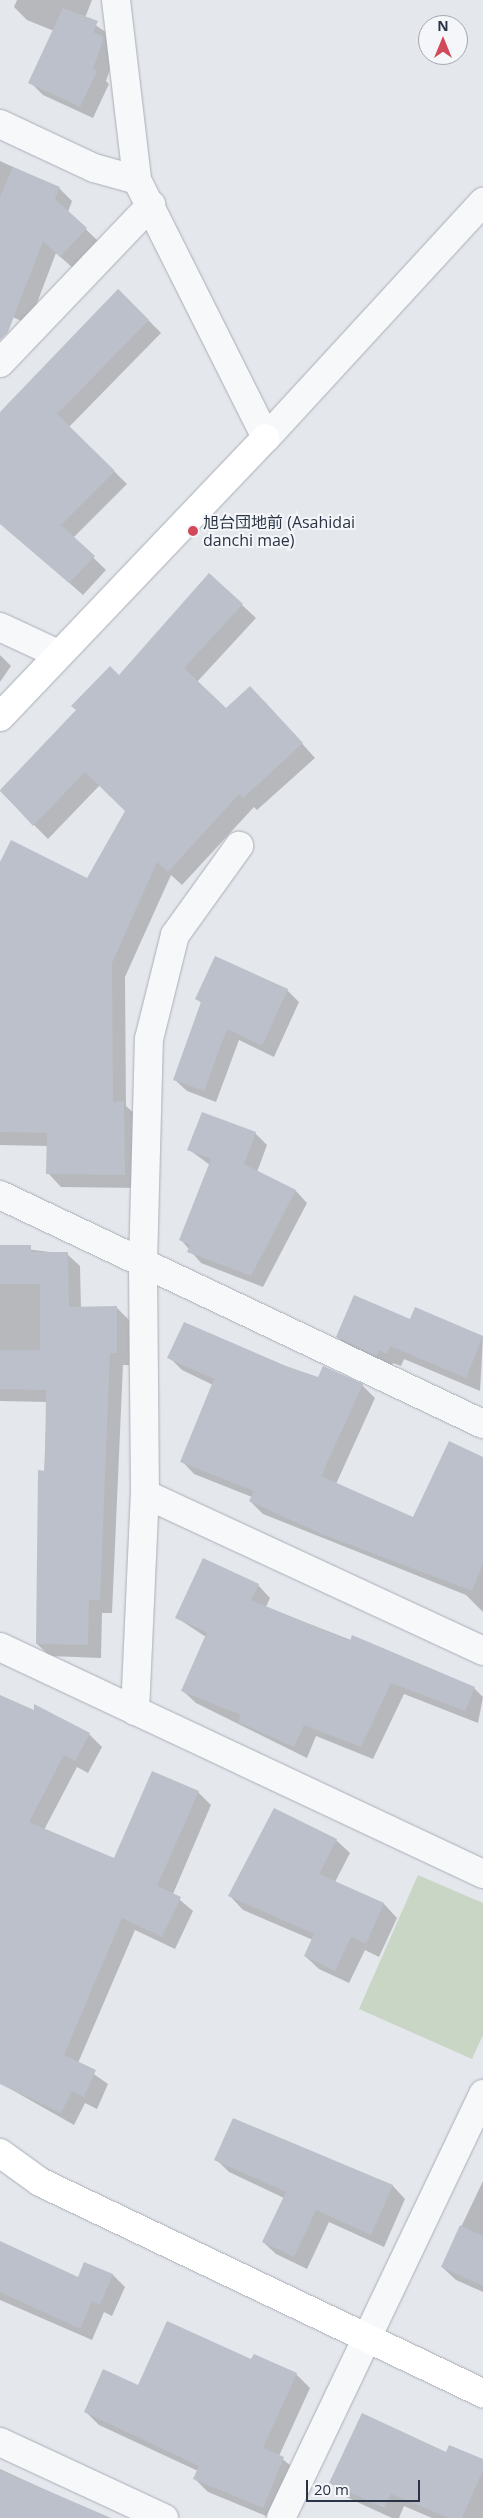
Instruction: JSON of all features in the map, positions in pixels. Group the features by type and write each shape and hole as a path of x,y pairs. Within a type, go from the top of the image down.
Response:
{"street":[{"path":"116,0 137,180 266,438"},
{"path":"0,124 94,168 137,180"},
{"path":"0,362 151,205"},
{"path":"0,717 481,210"},
{"path":"0,627 58,654"},
{"path":"136,1711 145,1494 143,1265 149,1039 175,935 239,846"},
{"path":"0,1195 143,1265 483,1424"},
{"path":"145,1494 483,1651"},
{"path":"0,1647 483,1874"},
{"path":"281,2518 366,2339 480,2111"},
{"path":"0,2153 40,2182 366,2339 483,2393"},
{"path":"0,2442 164,2518"}],"green space":[{"path":"418,1875 483,1903 483,2035 472,2059 359,2009"}],"building":[{"path":"63,8 98,21 93,32 104,37 93,69 97,71 80,107 28,83"},
{"path":"13,167 60,187 55,199 87,228 60,257 43,241 8,332 0,340 0,197"},
{"path":"118,289 149,320 57,414 115,471 61,525 95,556 69,583 0,524 0,412"},
{"path":"209,573 243,604 184,668 226,708 250,686 303,743 243,798 239,794 168,872 157,862 112,963 113,1102 124,1101 125,1175 46,1174 47,1133 0,1132 0,862 11,840 87,878 125,811 85,772 33,826 0,790 76,710 71,706 110,666 119,675"},
{"path":"215,956 288,989 262,1046 227,1029 204,1091 173,1080 201,1002 195,999"},
{"path":"202,1112 256,1132 244,1164 296,1190 251,1276 187,1252 190,1245 179,1240 211,1159 187,1150"},
{"path":"0,1245 31,1245 31,1252 68,1252 69,1307 117,1306 117,1353 110,1353 100,1600 89,1600 88,1645 36,1644 38,1470 45,1471 46,1390 0,1389 0,1350 40,1350 40,1284 0,1284"},
{"path":"354,1295 410,1319 415,1307 483,1336 466,1378 390,1346 387,1354 379,1350 376,1356 336,1337"},
{"path":"184,1322 286,1366 318,1377 323,1366 363,1384 321,1476 413,1517 449,1441 483,1457 483,1564 472,1591 324,1535 249,1501 254,1491 180,1462 214,1379 167,1358"},
{"path":"203,1558 259,1584 251,1600 350,1641 352,1635 475,1687 465,1711 391,1683 361,1747 304,1725 294,1747 238,1722 241,1715 181,1691 207,1632 175,1618"},
{"path":"0,1695 34,1710 34,1704 90,1733 75,1761 64,1755 29,1822 114,1858 152,1771 199,1791 157,1886 181,1897 162,1937 122,1918 64,2055 96,2070 84,2097 72,2091 61,2113 0,2084"},
{"path":"274,1808 337,1839 319,1874 384,1903 366,1944 351,1937 335,1971 304,1956 314,1934 228,1896"},
{"path":"233,2118 393,2185 371,2235 316,2210 294,2257 262,2242 286,2192 214,2160"},
{"path":"460,2225 483,2236 483,2286 441,2267"},
{"path":"0,2241 78,2277 84,2262 113,2274 100,2305 92,2301 80,2329 0,2292"},
{"path":"167,2321 251,2359 254,2354 297,2373 263,2448 284,2457 263,2508 193,2479 199,2466 84,2412 103,2369 138,2385"},
{"path":"362,2413 446,2452 449,2445 483,2459 483,2470 462,2518 449,2518 391,2494 384,2508 329,2483"},
{"path":"0,2470 111,2518 0,2518"}],"place":[{"name":"旭台団地前 (Asahidai danchi mae)","path":"193,531"}]}
